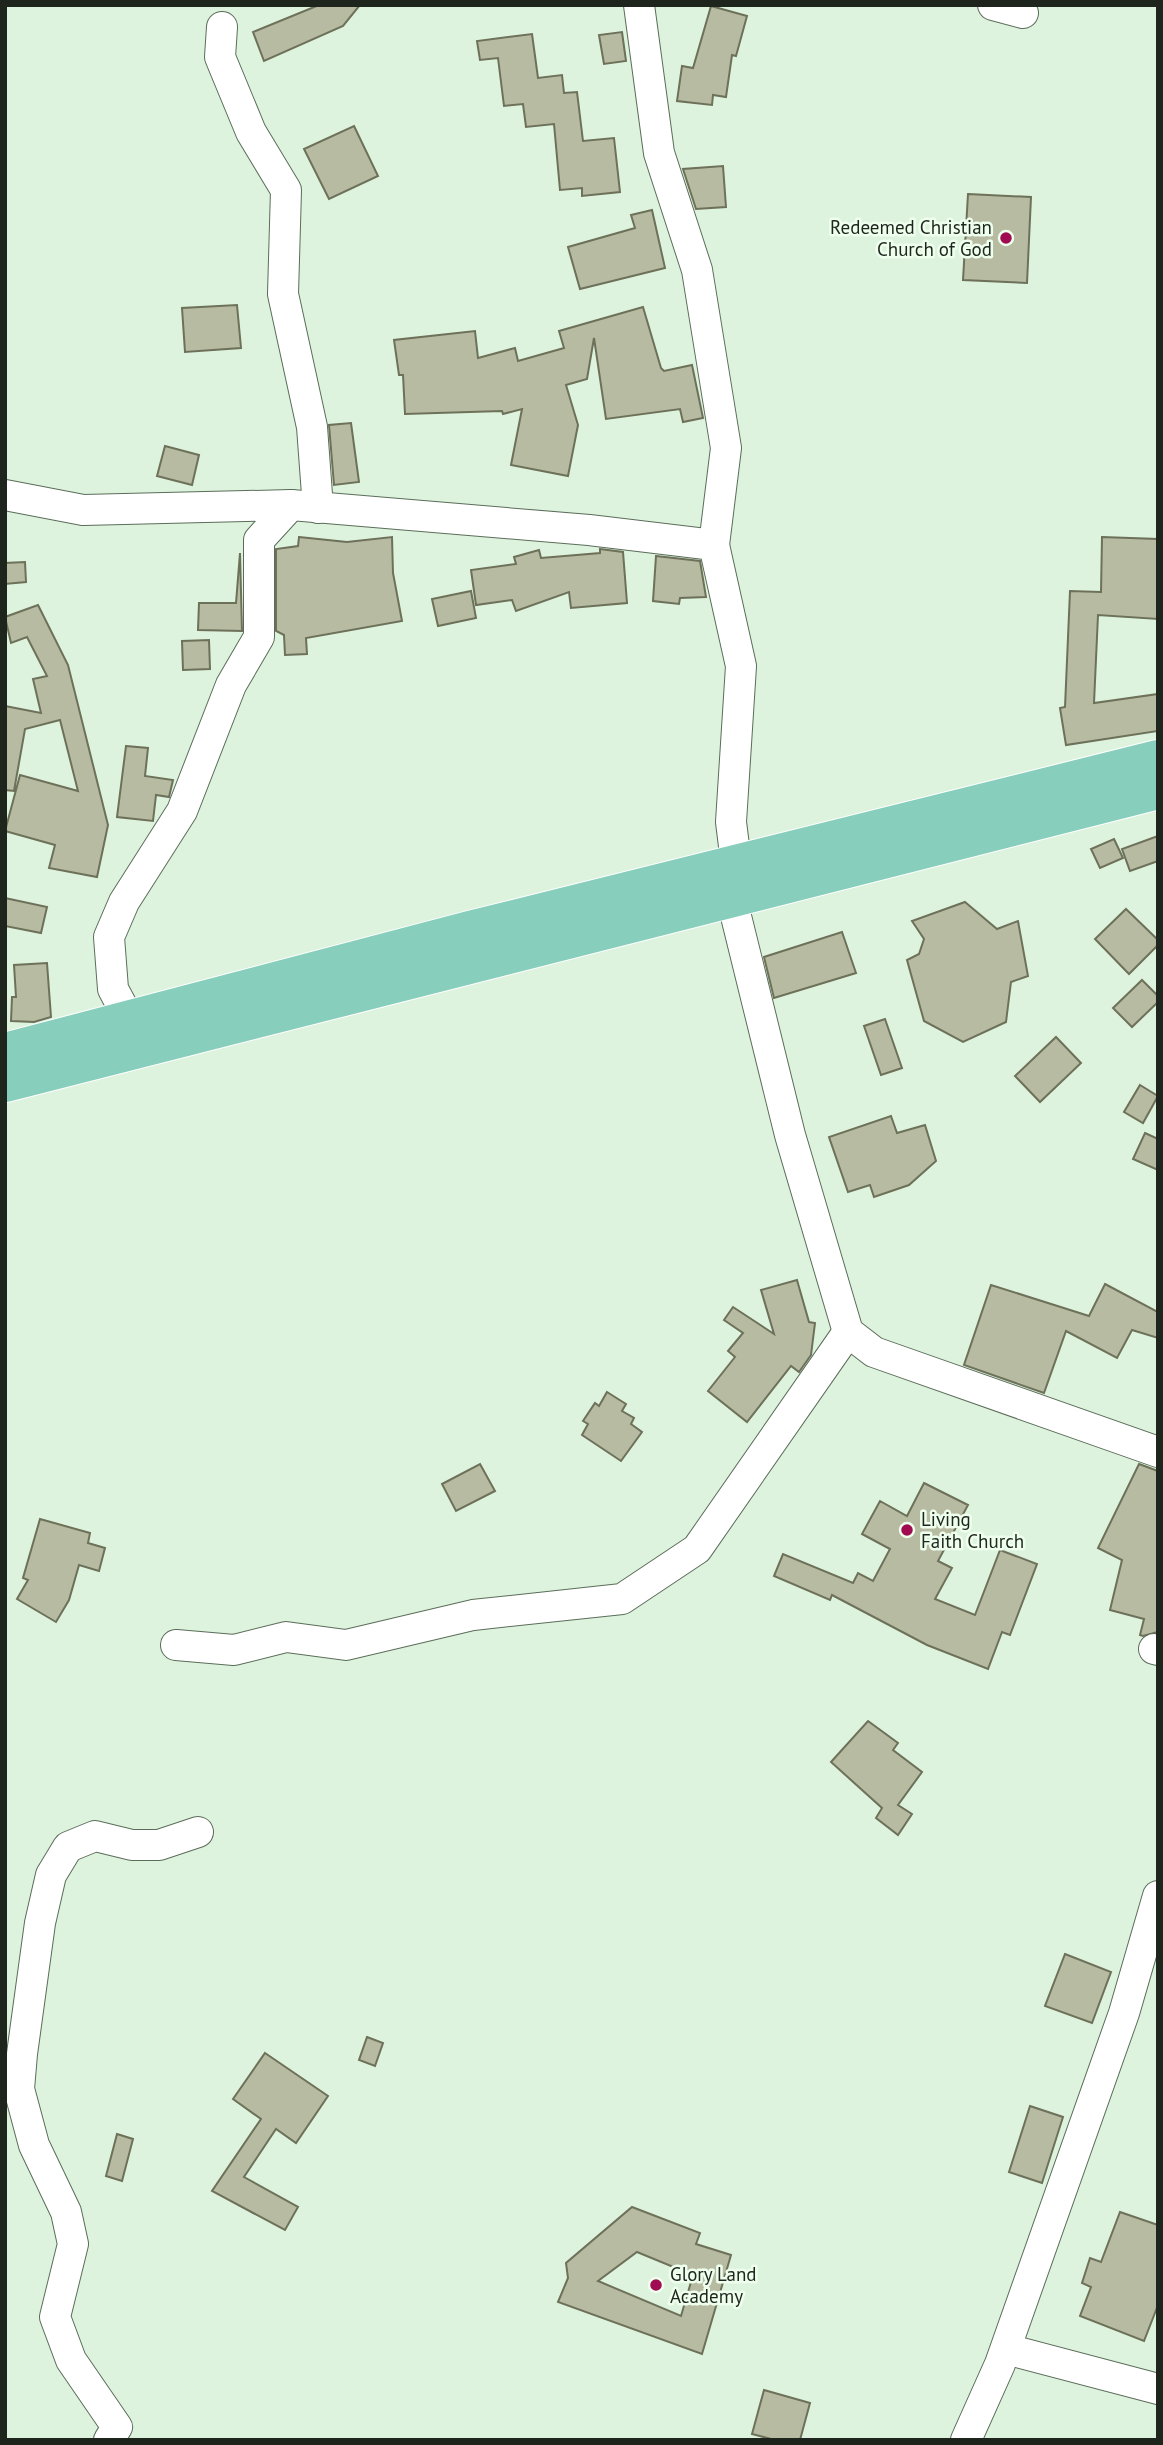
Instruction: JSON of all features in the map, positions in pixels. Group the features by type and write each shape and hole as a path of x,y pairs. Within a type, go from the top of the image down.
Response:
{"main road":[{"path":"5,1083 1158,759"},
{"path":"5,1052 129,1019 734,879 1158,790"}],"street":[{"path":"639,5 659,153 697,270 726,448 714,545 741,666 731,822 734,879 790,1135 849,1332 874,1352 1158,1452"},
{"path":"993,5 1023,13"},
{"path":"129,1019 113,989 109,937 124,902 182,811 231,685 259,637 259,540 304,506 312,427 283,295 286,190 251,132 220,57 222,27"},
{"path":"5,495 83,510 304,506 589,530 714,545"},
{"path":"176,1645 234,1650 286,1637 345,1645 473,1615 622,1599 697,1549 849,1332"},
{"path":"109,2440 117,2427 71,2360 55,2317 73,2244 66,2211 34,2145 19,2089 40,1923 51,1875 68,1847 95,1836 132,1845 159,1845 198,1832"},
{"path":"966,2440 1006,2349 1124,2013 1148,1965 1158,1896"},
{"path":"1006,2349 1158,2389"}],"building":[{"path":"319,5 360,5 343,26 264,61 253,32"},
{"path":"711,6 747,16 736,56 732,55 726,97 713,95 712,105 677,101 682,66 693,68"},
{"path":"622,32 626,61 604,64 599,35"},
{"path":"532,34 538,78 562,75 564,93 577,92 583,141 614,138 620,192 582,196 582,188 560,190 554,124 526,127 523,104 504,106 498,58 480,60 477,41"},
{"path":"354,126 378,176 329,199 304,149"},
{"path":"723,166 726,207 696,209 683,169"},
{"path":"968,194 1031,197 1027,283 963,280"},
{"path":"652,210 665,268 580,289 568,247 635,228 631,215"},
{"path":"237,305 241,348 185,352 182,308"},
{"path":"643,307 661,368 664,371 692,365 703,418 683,422 680,409 606,419 594,338 587,379 566,385 578,425 568,476 511,465 522,409 503,414 502,411 405,414 403,375 399,375 394,340 475,331 478,358 515,348 518,361 564,348 559,331"},
{"path":"351,423 359,482 334,485 329,425"},
{"path":"165,446 199,455 192,485 157,476"},
{"path":"299,537 347,542 392,537 393,573 402,621 306,638 307,654 285,655 284,635 276,631 276,549 298,546"},
{"path":"1102,537 1158,539 1158,619 1098,615 1094,703 1158,694 1158,731 1066,745 1060,708 1065,707 1070,591 1101,592"},
{"path":"600,549 623,552 627,603 571,608 569,592 516,611 512,600 476,605 471,570 516,564 514,557 539,550 541,558 600,553"},
{"path":"240,553 242,631 198,630 199,603 236,603"},
{"path":"656,556 700,561 706,597 680,598 679,604 653,601"},
{"path":"25,562 26,582 5,584 5,563"},
{"path":"471,591 476,618 438,626 432,599"},
{"path":"38,605 68,665 108,825 97,877 49,868 55,845 5,831 20,775 78,791 60,720 25,729 14,791 5,790 5,706 41,713 33,679 47,676 27,637 11,643 5,617"},
{"path":"209,640 210,669 183,670 182,641"},
{"path":"126,746 148,748 145,776 173,780 169,797 156,795 153,821 117,817"},
{"path":"1158,836 1158,861 1130,871 1122,849"},
{"path":"1114,839 1123,858 1100,868 1091,849"},
{"path":"5,898 47,907 41,933 5,926"},
{"path":"965,902 997,929 1018,921 1028,976 1011,982 1006,1022 963,1042 924,1021 907,960 919,954 924,939 912,921"},
{"path":"1126,909 1158,940 1158,945 1129,974 1095,939"},
{"path":"842,932 856,973 774,998 764,957"},
{"path":"47,963 51,1017 34,1022 11,1021 12,997 16,997 14,965"},
{"path":"1142,980 1158,996 1158,1002 1132,1027 1113,1008"},
{"path":"885,1019 902,1068 881,1075 864,1026"},
{"path":"1056,1037 1081,1063 1040,1102 1015,1076"},
{"path":"1140,1085 1158,1096 1143,1123 1124,1112"},
{"path":"891,1116 897,1133 925,1125 936,1161 909,1185 874,1197 870,1185 848,1192 829,1137"},
{"path":"1145,1133 1158,1139 1158,1170 1133,1159"},
{"path":"797,1280 809,1322 815,1323 811,1355 799,1372 791,1366 747,1422 708,1391 735,1357 728,1351 743,1333 724,1320 733,1307 774,1334 761,1290"},
{"path":"1105,1284 1158,1312 1158,1338 1132,1330 1117,1358 1066,1331 1044,1393 964,1365 991,1285 1089,1316"},
{"path":"607,1392 626,1404 622,1411 634,1418 631,1424 642,1432 621,1461 582,1435 588,1424 583,1421 595,1403 599,1406"},
{"path":"480,1464 495,1491 456,1511 442,1484"},
{"path":"1139,1464 1158,1471 1158,1632 1143,1636 1140,1635 1144,1619 1110,1610 1122,1560 1098,1548"},
{"path":"924,1483 968,1505 938,1561 952,1568 935,1599 975,1615 1000,1550 1037,1564 1010,1635 1002,1632 988,1669 927,1645 832,1595 830,1600 774,1576 783,1554 853,1583 858,1573 873,1581 890,1549 862,1534 880,1501 907,1516"},
{"path":"40,1519 90,1533 88,1543 105,1548 99,1571 79,1565 69,1600 56,1622 17,1599 28,1580 23,1578"},
{"path":"868,1721 898,1743 893,1750 922,1772 898,1805 912,1814 898,1835 876,1818 882,1808 831,1762"},
{"path":"1065,1954 1111,1972 1092,2023 1045,2006"},
{"path":"367,2037 383,2043 375,2066 359,2060"},
{"path":"265,2053 328,2096 296,2143 276,2129 244,2177 298,2207 285,2230 212,2191 261,2119 233,2099"},
{"path":"1030,2106 1063,2117 1042,2183 1009,2172"},
{"path":"117,2134 133,2139 122,2181 106,2176"},
{"path":"632,2207 700,2233 696,2244 731,2255 702,2354 558,2302 568,2278 566,2263","holes":["637,2252 693,2275 681,2316 598,2281"]},
{"path":"1120,2212 1158,2225 1158,2305 1144,2341 1080,2316 1091,2287 1082,2283 1090,2258 1101,2262"},
{"path":"764,2390 810,2403 800,2440 775,2440 752,2434"}],"place":[{"name":"Redeemed Christian Church of God","path":"1006,238"},
{"name":"Living Faith Church","path":"907,1530"},
{"name":"Glory Land Academy","path":"656,2285"}]}
